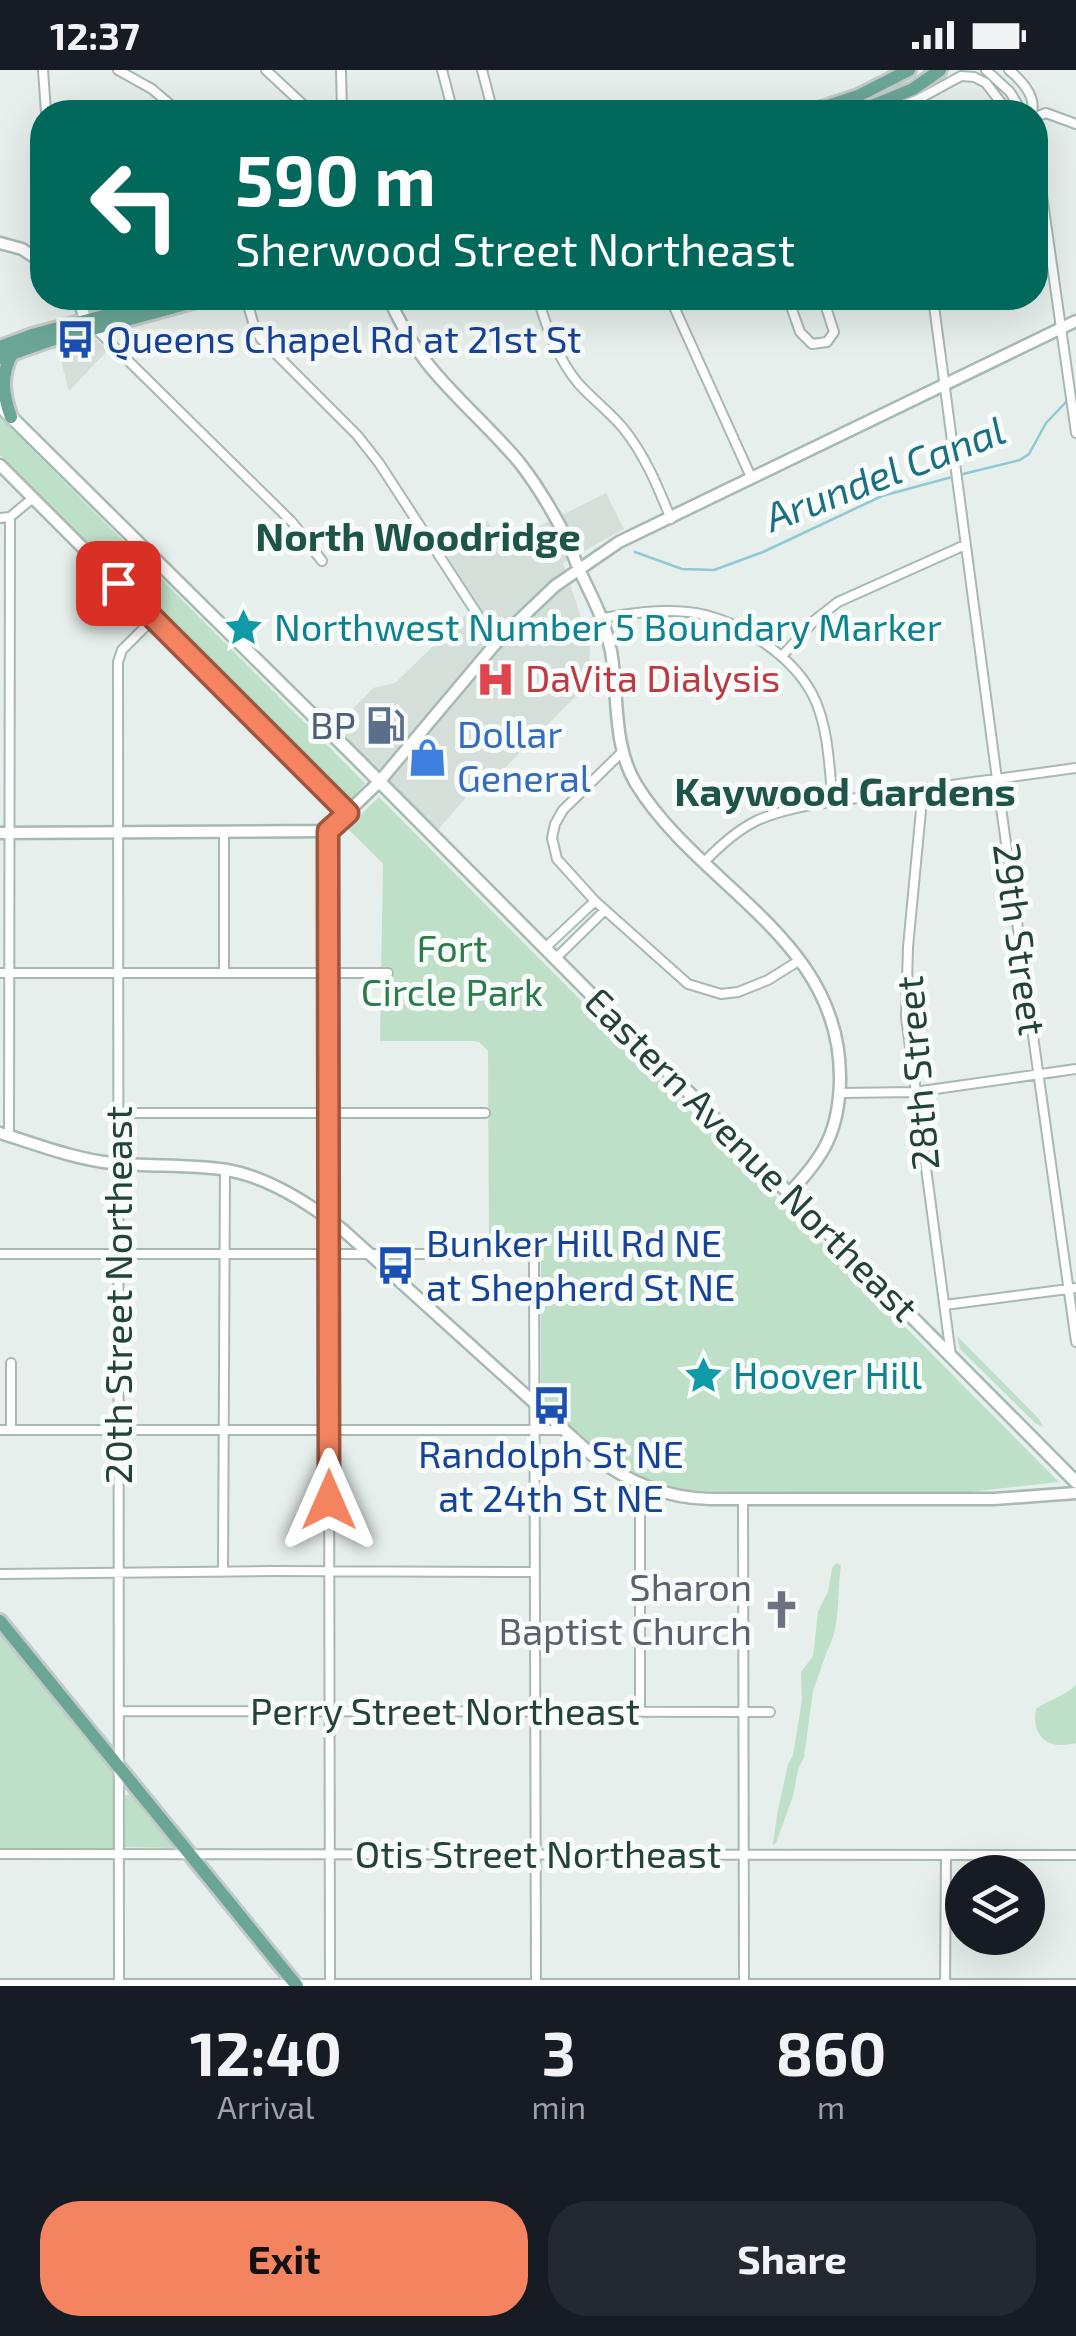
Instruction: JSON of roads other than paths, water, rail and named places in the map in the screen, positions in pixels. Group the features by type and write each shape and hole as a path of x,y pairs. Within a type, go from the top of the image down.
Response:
{"main road":[{"path":"846,100 909,70"},
{"path":"885,100 914,88 940,70"},
{"path":"90,325 135,310"},
{"path":"11,418 4,398 4,349 156,310"},
{"name":"Eastern Avenue Northeast","path":"0,406 1076,1482"},
{"path":"0,1620 297,1985"}],"street":[{"path":"43,70 45,100"},
{"path":"118,70 165,100"},
{"path":"266,70 298,100"},
{"path":"340,70 341,100"},
{"path":"442,70 450,100"},
{"path":"482,70 489,100"},
{"path":"986,70 1015,100"},
{"path":"1009,70 1022,82 1032,100"},
{"path":"917,100 961,76 986,83 999,100"},
{"path":"1048,113 1076,124"},
{"path":"1048,234 1076,433"},
{"path":"0,243 30,251"},
{"path":"83,310 90,325 292,522 322,560"},
{"path":"249,310 261,339 379,462 496,643"},
{"path":"394,310 405,333 434,374 520,464 543,495 569,544 603,618 612,656 621,753 639,789 665,822 770,925 814,979 834,1028 840,1062 838,1117 825,1148 789,1193"},
{"path":"542,310 568,368 578,384 630,438 671,519"},
{"path":"675,310 751,478"},
{"path":"792,310 800,332 812,344 827,342 834,332 827,310"},
{"name":"29th Street","path":"934,310 996,779 1072,1288 1076,1342"},
{"path":"5,832 328,831 379,782 496,643 555,586 579,569 619,542 1076,321"},
{"path":"0,465 348,813"},
{"path":"33,498 5,518 4,1135 118,1164 225,1170 263,1182 329,1219 564,1430 608,1466 640,1485 680,1497 743,1499 994,1499 1076,1492"},
{"path":"782,656 814,620 838,602 966,545"},
{"path":"603,618 651,610 692,612 733,627 782,656 802,677 821,716 833,802"},
{"name":"20th Street Northeast","path":"119,1985 118,658 154,618"},
{"path":"621,753 563,810 552,838 557,859 605,910 688,984 721,994 738,992 768,980 800,960"},
{"path":"704,862 729,838 763,818 833,802 1076,768"},
{"name":"28th Street","path":"923,789 906,993 907,1032 951,1356"},
{"path":"328,831 330,1985"},
{"path":"224,832 224,973"},
{"path":"545,948 595,900"},
{"path":"556,958 605,910"},
{"path":"4,974 388,973"},
{"path":"840,1093 914,1092 1076,1069"},
{"path":"118,1113 486,1113"},
{"path":"223,1571 225,1170"},
{"path":"0,1254 534,1254 536,1985"},
{"path":"944,1305 1072,1288"},
{"path":"11,1363 12,1430"},
{"path":"0,1430 564,1430"},
{"path":"640,1485 640,1712"},
{"path":"743,1499 744,1985"},
{"path":"0,1574 535,1572"},
{"name":"Perry Street Northeast","path":"120,1711 770,1712"},
{"name":"Otis Street Northeast","path":"0,1854 945,1855"},
{"name":"Otis Street Northeast","path":"1045,1856 1076,1856"},
{"path":"945,1955 945,1985"},
{"path":"0,1984 1076,1984"}],"waterway":[{"name":"Arundel Canal","path":"959,475 1020,460 1029,454 1046,423 1069,399"},
{"name":"Arundel Canal","path":"635,552 682,569 714,570 763,552 882,496 952,477"}],"place":[{"name":"Queens Chapel Rd at 21st St","path":"76,340"},
{"name":"Northwest Number 5 Boundary Marker","path":"244,628"},
{"name":"DaVita Dialysis","path":"495,679"},
{"name":"BP","path":"386,726"},
{"name":"Dollar General","path":"427,757"},
{"name":"Bunker Hill Rd NE at Shepherd St NE","path":"396,1266"},
{"name":"Hoover Hill","path":"703,1376"},
{"name":"Randolph St NE at 24th St NE","path":"551,1406"},
{"name":"Sharon Baptist Church","path":"782,1610"}],"district":[{"name":"North Woodridge","path":"418,537"},
{"name":"Kaywood Gardens","path":"845,792"}],"park label":[{"name":"Fort Circle Park","path":"452,971"}]}
